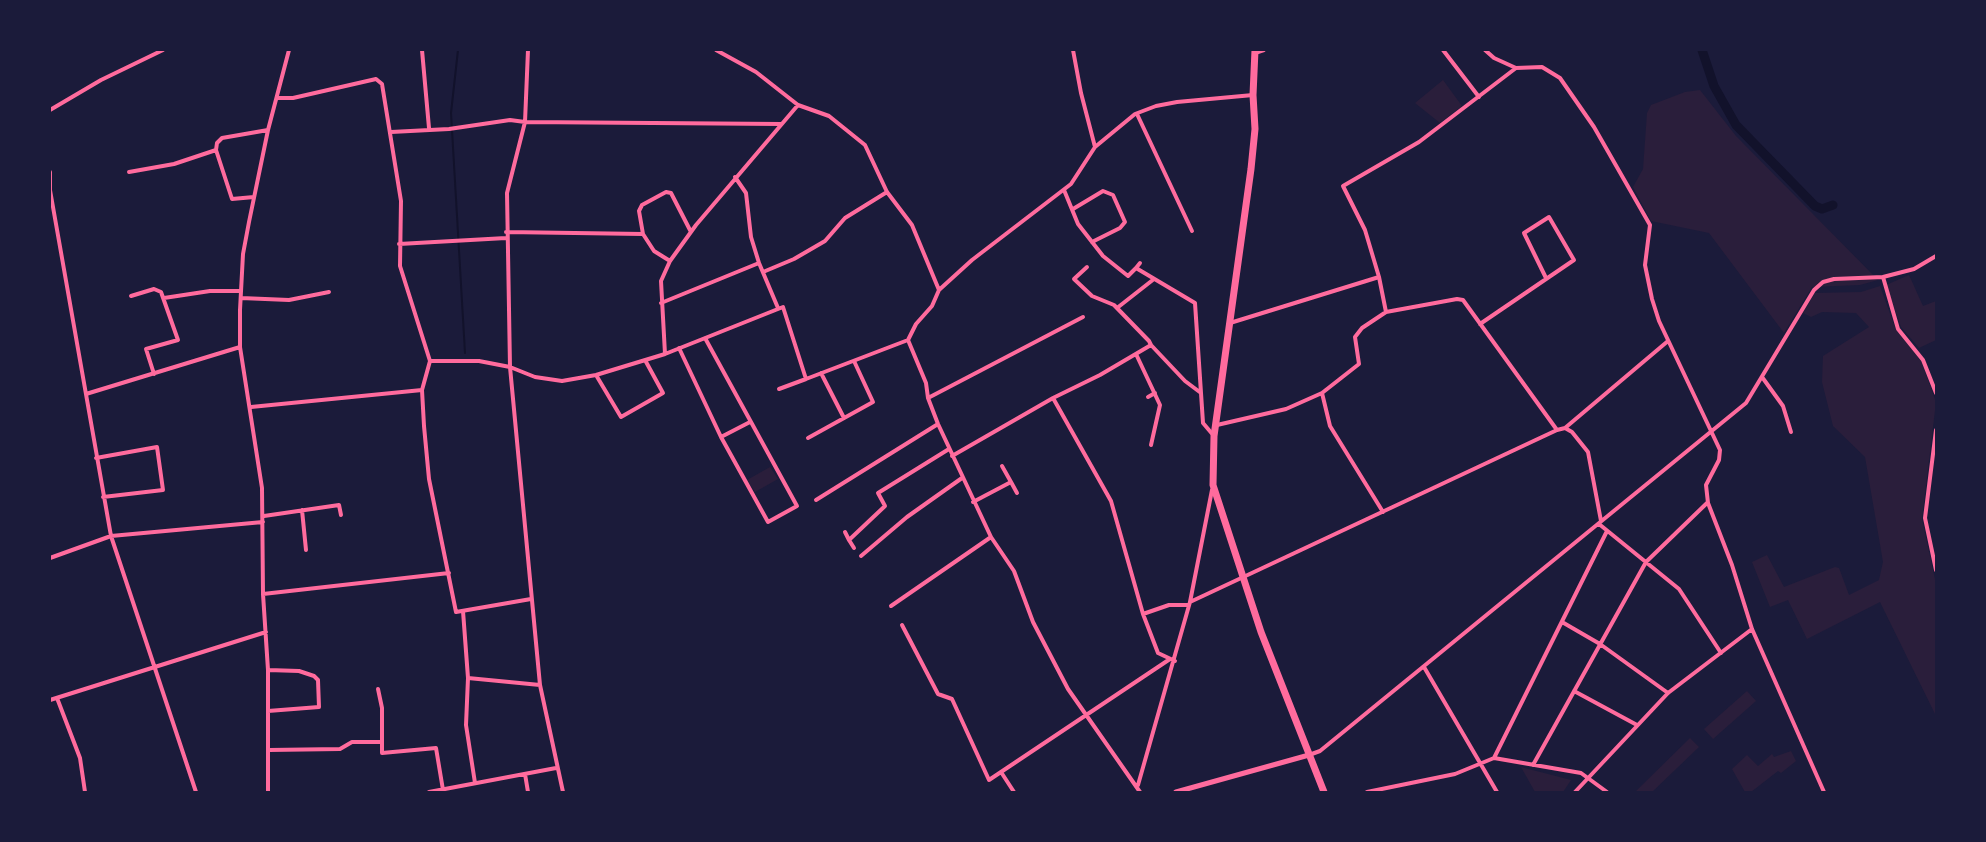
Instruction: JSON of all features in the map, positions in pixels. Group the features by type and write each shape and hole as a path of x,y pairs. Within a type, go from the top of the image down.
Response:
{"main road":[{"path":"1255,52 1253,95 1255,129 1214,436 1213,485 1244,579 1324,792"}],"street":[{"path":"50,110 154,51 163,50"},
{"path":"268,792 268,670 263,594 264,516 251,408 240,347 241,291 243,254 254,197 268,130 289,50"},
{"path":"422,50 429,128"},
{"path":"528,50 525,122 507,194 510,367 540,685 562,792"},
{"path":"716,50 756,72 798,105 829,116 865,145 887,192 912,225 939,290"},
{"path":"1073,50 1095,147"},
{"path":"1255,52 1264,50"},
{"path":"1443,50 1479,97"},
{"path":"1485,50 1494,58 1516,68 1542,67 1560,78 1594,127 1650,225 1645,265 1651,295 1668,341 1720,450 1719,460 1706,485 1708,503 1729,557 1752,629 1824,792"},
{"path":"1386,312 1379,277 1365,230 1343,186 1419,142 1516,68"},
{"path":"277,98 293,98 376,79 382,84 392,132 401,201 400,266 430,361 422,390 429,479 456,612 531,599"},
{"path":"778,389 908,340 916,324 932,306 939,290 972,260 1064,190 1079,176 1095,147 1137,114 1156,106 1177,102 1253,95"},
{"path":"665,354 661,280 670,261 735,177 798,105"},
{"path":"1137,114 1191,231"},
{"path":"392,132 429,128 451,129 510,120 781,124"},
{"path":"254,197 232,199 216,150 217,143 222,138 268,130"},
{"path":"129,172 174,164 216,150"},
{"path":"50,172 50,190 111,536 196,792"},
{"path":"735,177 746,193 751,237 778,308"},
{"path":"1064,190 1078,224 1103,256 1128,276 1140,263"},
{"path":"1072,209 1103,191 1113,195 1125,222 1120,228 1092,242"},
{"path":"670,261 654,251 643,234 639,211 642,205 666,192 671,193 691,232"},
{"path":"763,272 794,259 825,241 845,218 887,192"},
{"path":"1480,324 1574,260 1549,217 1524,233 1546,278"},
{"path":"506,231 643,234"},
{"path":"399,244 506,238"},
{"path":"1176,792 1320,751 1746,403 1814,290 1823,282 1834,279 1883,277 1914,269 1936,256"},
{"path":"661,303 759,263"},
{"path":"1087,267 1074,279 1092,296 1117,308 1185,381 1202,393"},
{"path":"1136,268 1195,303 1203,423 1214,436"},
{"path":"1230,323 1379,277"},
{"path":"1883,277 1898,329 1923,360 1936,393"},
{"path":"1117,308 1154,279"},
{"path":"131,296 154,289 161,291 178,340 146,349 154,374"},
{"path":"164,298 210,291 241,291"},
{"path":"241,298 289,300 329,292"},
{"path":"1216,425 1286,409 1322,393 1359,364 1355,337 1362,328 1386,312 1457,299 1463,300 1557,430"},
{"path":"430,361 479,361 510,367 547,380 562,381 596,375 665,354 783,307 806,379"},
{"path":"928,398 1083,317"},
{"path":"678,348 721,437 768,522 797,506 705,338"},
{"path":"908,340 926,383 928,398 952,456 991,537 1014,571 1033,622 1068,689 1140,792"},
{"path":"1143,614 1169,604 1190,603 1565,428 1668,341"},
{"path":"952,456 1151,345"},
{"path":"86,394 240,347"},
{"path":"1136,354 1160,405 1151,446"},
{"path":"596,375 621,417 663,393 645,360"},
{"path":"808,438 873,402 854,361"},
{"path":"821,374 844,418"},
{"path":"1762,377 1783,406 1791,432"},
{"path":"251,408 422,390"},
{"path":"1148,397 1155,393"},
{"path":"1322,393 1330,426 1383,512"},
{"path":"1053,398 1111,501 1143,614 1158,653 1173,660"},
{"path":"721,437 750,422"},
{"path":"816,500 938,424"},
{"path":"1565,428 1582,441 1588,452 1600,523 1679,589 1721,654"},
{"path":"1936,430 1925,518 1936,570"},
{"path":"96,458 157,447 163,490 103,497"},
{"path":"849,540 885,506 878,493 949,449"},
{"path":"1002,466 1017,493"},
{"path":"861,556 907,517 962,478"},
{"path":"973,502 1011,482"},
{"path":"1138,786 1190,603 1213,485"},
{"path":"1533,765 1646,562 1708,503"},
{"path":"264,516 339,505 341,514"},
{"path":"302,510 306,550"},
{"path":"50,558 111,536 263,522"},
{"path":"1494,758 1607,531"},
{"path":"845,532 854,548"},
{"path":"891,606 991,537"},
{"path":"263,594 449,573"},
{"path":"463,611 468,678 466,725 475,783"},
{"path":"1562,622 1600,644 1668,693"},
{"path":"902,625 938,694 952,699 989,780 1173,660"},
{"path":"1575,792 1668,693 1752,629"},
{"path":"50,700 266,632"},
{"path":"1424,666 1497,792"},
{"path":"268,670 299,671 314,676 318,680 319,707 268,711"},
{"path":"468,678 540,685"},
{"path":"378,689 382,708 382,753 436,748 443,790"},
{"path":"1574,691 1637,725"},
{"path":"57,698 78,751 85,792"},
{"path":"269,750 340,749 352,742 382,742"},
{"path":"1367,792 1455,774 1494,758 1581,773 1607,792"},
{"path":"429,792 556,768"},
{"path":"1001,772 1014,792"},
{"path":"525,774 528,792"},
{"path":"464,785 464,792"}],"shaded area":[{"path":"1443,80 1462,106 1440,123 1415,103"},
{"path":"1700,90 1736,136 1878,280 1860,285 1812,287 1784,333 1709,233 1651,221 1633,187 1643,169 1647,113 1651,105 1685,92"},
{"path":"1909,275 1923,306 1936,301 1936,340 1919,348 1901,327 1886,285"},
{"path":"1880,286 1896,330 1921,361 1936,402 1922,519 1936,584 1936,716 1880,602 1807,639 1788,600 1770,607 1752,562 1767,555 1784,587 1835,567 1839,568 1849,595 1879,580 1883,562 1865,457 1833,426 1822,382 1823,356 1869,327 1856,313 1822,312 1811,317 1803,313 1815,293 1861,292"},
{"path":"770,467 778,479 755,492 747,480"},
{"path":"1747,691 1756,701 1713,739 1704,729"},
{"path":"1690,738 1699,747 1652,792 1635,792"},
{"path":"1791,751 1796,761 1781,773 1778,771 1751,792 1745,792 1732,769 1747,755 1758,766 1772,754 1774,757"},
{"path":"1521,767 1571,780 1563,792 1535,792"}],"waterway":[{"path":"458,50 451,113 465,353"},
{"path":"1702,50 1714,86 1736,125 1815,206 1822,209 1833,205"}]}
